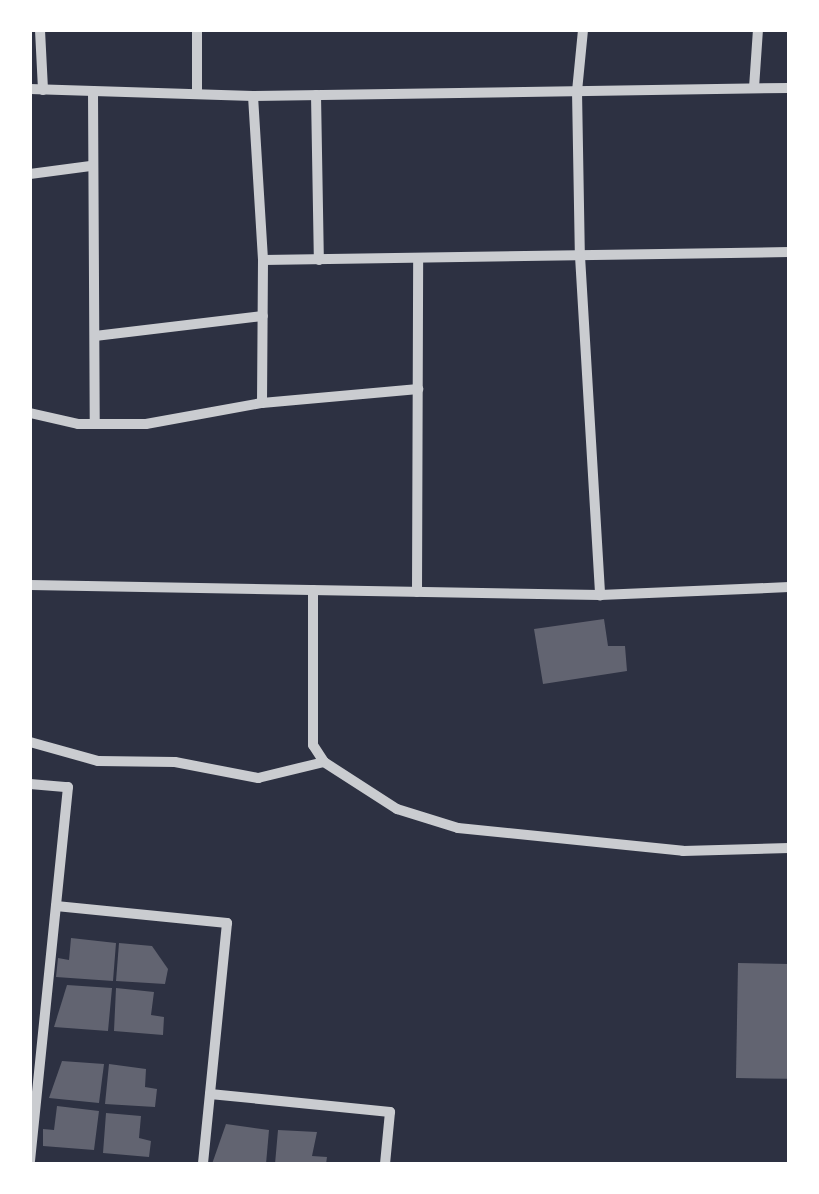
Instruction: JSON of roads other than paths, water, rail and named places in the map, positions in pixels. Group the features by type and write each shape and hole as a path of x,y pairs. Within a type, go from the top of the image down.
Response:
{"street":[{"path":"40,30 36,90 197,90 253,96 789,88"},
{"path":"197,30 197,90"},
{"path":"583,30 577,91 580,256 600,595"},
{"path":"754,88 758,30"},
{"path":"93,90 90,166 95,424"},
{"path":"316,95 319,260"},
{"path":"253,96 264,260 262,403"},
{"path":"30,174 90,166"},
{"path":"264,260 789,252"},
{"path":"417,592 418,258"},
{"path":"94,336 263,316"},
{"path":"30,413 95,424 146,424 262,403 418,389"},
{"path":"30,585 600,595 789,588"},
{"path":"313,590 311,735 324,762 397,809 458,828 683,851 789,848"},
{"path":"30,742 98,761 175,762 258,778 324,762"},
{"path":"30,784 68,787 30,1162"},
{"path":"56,906 227,923 203,1164"},
{"path":"210,1094 390,1112 384,1164"}]}
